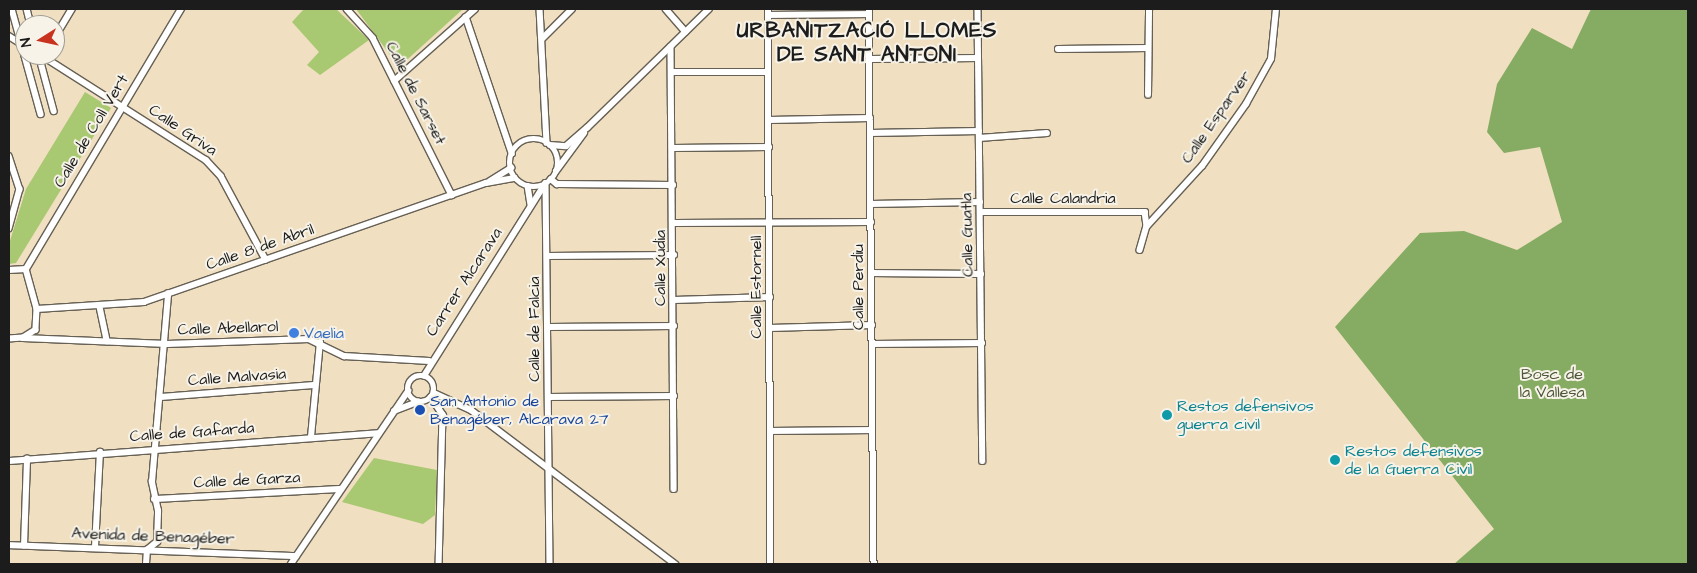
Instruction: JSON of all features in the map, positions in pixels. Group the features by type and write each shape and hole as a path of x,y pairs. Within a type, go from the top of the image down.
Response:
{"street":[{"path":"65,21 72,9"},
{"name":"Calle de Coll Vert","path":"26,269 181,9"},
{"name":"Calle de Sarset","path":"347,9 373,38 452,195"},
{"path":"394,81 475,9"},
{"path":"540,9 548,144 557,157 556,171"},
{"path":"542,39 572,9"},
{"path":"666,9 686,32"},
{"path":"512,153 530,139 566,146 587,128 709,9"},
{"name":"Calle Guatla","path":"978,9 983,461"},
{"path":"1148,95 1149,9"},
{"name":"Calle Esparver","path":"1147,226 1202,166 1246,104 1271,59 1276,9"},
{"path":"768,12 869,11"},
{"name":"Calle Perdiu","path":"869,11 874,564"},
{"name":"Calle Estornell","path":"768,12 771,564"},
{"path":"466,17 512,153 511,168 515,178 528,186 547,182 557,184 673,185"},
{"name":"Calle Xudia","path":"671,47 674,223 674,489"},
{"path":"1058,49 1148,48"},
{"path":"870,59 978,58"},
{"path":"28,65 40,114"},
{"path":"44,65 54,112"},
{"name":"Calle Griva","path":"58,65 206,160 221,176 266,260"},
{"path":"672,72 768,72"},
{"path":"769,120 870,118"},
{"path":"547,182 587,128"},
{"path":"870,132 1047,133"},
{"path":"673,148 769,147"},
{"path":"9,156 11,172 20,190 9,229"},
{"name":"Calle 8 de Abril","path":"486,183 511,168"},
{"name":"Calle 8 de Abril","path":"37,309 100,307 144,302 486,183 515,178"},
{"name":"Carrer Alcarava","path":"424,376 429,361 530,205 547,182"},
{"name":"Calle de Falcia","path":"547,182 550,564"},
{"path":"528,186 530,205"},
{"path":"871,204 980,202"},
{"name":"Calle Calandria","path":"980,212 1145,212 1147,226"},
{"path":"674,223 871,222"},
{"path":"1140,250 1147,226"},
{"path":"547,256 674,255"},
{"path":"9,270 26,269 37,309 36,330 23,338"},
{"path":"871,273 981,274"},
{"path":"146,564 147,550 157,542 158,512 154,499 156,447 167,344 168,294"},
{"path":"674,300 770,298"},
{"path":"100,307 107,341"},
{"path":"548,327 674,326"},
{"path":"770,328 872,326"},
{"name":"Calle Abellarol","path":"9,339 167,344 309,339 320,342 344,356 429,361"},
{"path":"311,437 314,385 320,342"},
{"path":"872,344 982,343"},
{"path":"291,564 408,391 410,381 424,376 433,383 432,395 443,415 439,564"},
{"name":"Calle Malvasia","path":"161,397 314,385"},
{"path":"408,391 418,402"},
{"path":"392,412 432,395 471,410 550,474 674,564"},
{"path":"548,397 674,396"},
{"path":"771,432 872,430"},
{"name":"Calle de Gafarda","path":"9,461 156,447 378,433"},
{"path":"95,547 100,452"},
{"path":"24,546 27,459"},
{"name":"Calle de Garza","path":"154,499 341,489"},
{"name":"Avenida de Benagéber","path":"9,545 296,556"}],"green space":[{"path":"304,9 336,9 369,40 320,75 307,65 319,52 292,22"},
{"path":"356,9 463,9 399,67"},
{"name":"Bosc de la Vallesa","path":"1591,9 1688,9 1688,564 1454,564 1494,529 1335,327 1420,233 1464,231 1517,250 1562,222 1540,147 1504,153 1487,132 1497,84 1532,28 1572,49"},
{"path":"85,92 111,108 16,263 9,264 9,244 26,189"},
{"path":"374,458 437,470 435,515 423,524 342,502"}],"place":[{"name":"Vaelia","path":"294,333"},
{"name":"San Antonio de Benagéber, Alcarava 27","path":"420,410"},
{"name":"Restos defensivos guerra civil","path":"1167,415"},
{"name":"Restos defensivos de la Guerra Civil","path":"1335,460"}],"district":[{"name":"URBANITZACIÓ LLOMES DE SANT ANTONI","path":"867,43"}]}
